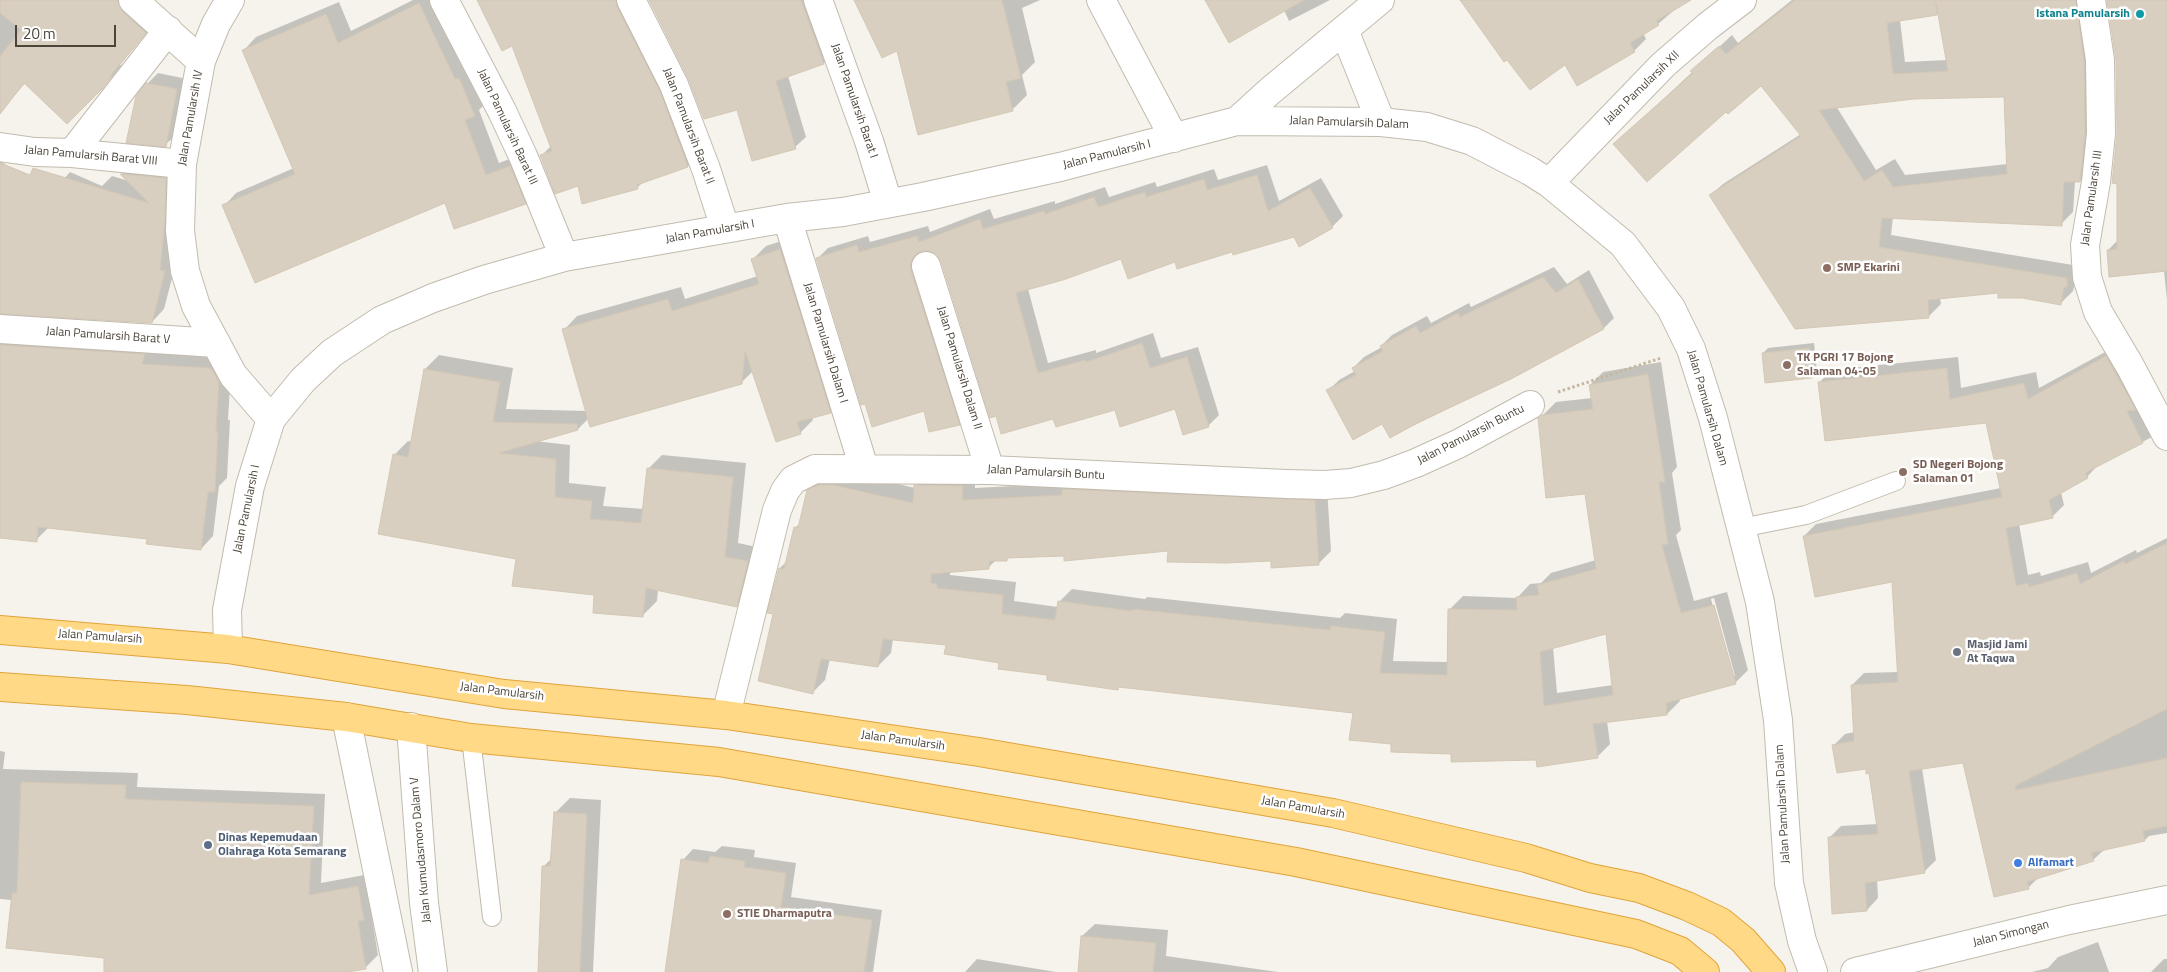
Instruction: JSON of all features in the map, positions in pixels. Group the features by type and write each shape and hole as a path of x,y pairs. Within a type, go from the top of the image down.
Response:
{"highway":[{"name":"Jalan Pamularsih","path":"0,630 228,648 504,694 726,715 979,752 1323,811 1526,858 1590,878 1639,888 1687,906 1721,922 1742,940 1771,972"},
{"path":"0,687 187,700 346,717 471,738 719,762 1296,862 1636,934 1680,951 1705,972"}],"street":[{"path":"133,0 201,61"},
{"name":"Jalan Pamularsih IV","path":"230,0 216,24 201,61 182,164 180,231 185,271 196,306 233,375 271,419"},
{"name":"Jalan Pamularsih Barat III","path":"444,0 506,120 564,256"},
{"name":"Jalan Pamularsih Barat II","path":"631,0 674,84 706,169 725,228"},
{"name":"Jalan Pamularsih Barat I","path":"818,0 869,141 888,203"},
{"path":"1101,0 1174,138"},
{"name":"Jalan Pamularsih I","path":"228,648 227,610 250,486 271,419 303,380 332,352 382,320 433,298 484,280 564,256 787,218 843,212 982,185 1237,121 1270,91 1380,0"},
{"name":"Jalan Pamularsih XII","path":"1549,183 1663,65 1708,26 1742,0"},
{"name":"Jalan Pamularsih III","path":"2091,0 2100,60 2101,133 2096,182 2084,245 2087,277 2098,312 2130,366 2167,436"},
{"path":"72,153 168,30"},
{"path":"1344,30 1380,122"},
{"name":"Jalan Pamularsih Dalam","path":"1237,121 1380,122 1427,127 1472,142 1522,166 1549,183 1623,244 1671,308 1690,349 1713,418 1760,602 1778,720 1789,883 1802,941 1813,972"},
{"name":"Jalan Pamularsih Barat VIII","path":"0,146 35,152 72,153 182,164"},
{"name":"Jalan Pamularsih Dalam I","path":"787,218 864,468"},
{"name":"Jalan Pamularsih Dalam II","path":"926,266 990,470"},
{"name":"Jalan Pamularsih Barat V","path":"0,329 216,344"},
{"name":"Jalan Pamularsih Buntu","path":"726,715 777,510 785,491 793,480 815,469 990,470 1286,484 1325,485 1351,483 1384,475 1416,463 1458,444 1530,405"},
{"path":"346,717 398,972"},
{"name":"Jalan Kumudasmoro Dalam V","path":"411,727 424,903 433,972"},
{"name":"Jalan Simongan","path":"1855,972 2070,920 2167,900"}],"lane":[{"path":"1741,528 1806,515 1896,481"},
{"path":"471,738 492,917"}],"path":[{"path":"1566,388 1690,349"}],"building":[{"path":"0,0 118,0 123,12 146,33 110,76 112,76 103,88 67,124 24,83 0,114 0,56 21,30 0,13"},
{"path":"477,0 616,0 617,7 660,91 688,167 637,185 638,189 582,204 578,186 555,194 540,155 552,151 512,46 502,51"},
{"path":"649,0 801,0 824,64 776,81 796,149 752,161 737,110 704,119 688,78"},
{"path":"854,0 1002,0 1021,78 1006,82 1013,111 918,135 897,51 882,58"},
{"path":"1205,0 1304,0 1229,43"},
{"path":"1460,0 1691,0 1656,21 1659,25 1630,43 1635,52 1577,86 1565,65 1530,90 1507,60 1504,62"},
{"path":"1795,0 2076,0 2084,61 2085,132 2080,182 2064,182 2062,226 1882,218 1879,247 2067,278 2067,287 2064,287 2061,305 2022,298 1998,298 1998,293 1928,300 1929,318 1795,329 1709,195 1801,136 1761,86 1728,114 1726,112 1647,182 1613,144 1693,73 1690,71 1719,46 1726,54","holes":["1936,3 1948,71 1893,74 1887,23 1937,15","2004,97 2007,174 1893,187 1882,170 1864,181 1819,110 1914,99"]},
{"path":"2107,0 2167,0 2167,271 2109,277 2107,250 2117,249 2117,184 2112,183 2117,133 2116,60"},
{"path":"419,3 455,79 459,78 475,116 465,120 486,175 510,166 526,204 454,229 445,203 255,283 222,205 295,174 242,50 326,14 338,43"},
{"path":"146,83 177,89 166,147 126,143 136,96"},
{"path":"0,163 30,175 33,168 149,203 120,174 166,178 165,218 160,270 165,271 152,323 0,314"},
{"path":"1257,175 1268,211 1310,188 1333,228 1299,247 1294,237 1233,255 1232,252 1177,269 1175,262 1128,279 1121,259 1063,280 1016,293 1038,373 1085,360 1086,362 1142,343 1150,368 1187,357 1209,427 1183,435 1175,409 1120,427 1115,410 1056,427 1053,419 1001,434 996,416 990,418 941,261 936,254 929,251 921,251 914,256 911,263 911,271 960,425 929,432 924,411 872,427 865,404 861,405 816,258 857,245 859,252 917,236 919,242 980,219 983,229 1044,211 1045,214 1094,197 1098,207 1145,192 1146,197 1204,179 1207,190"},
{"path":"780,249 831,413 797,422 801,434 776,442 745,351 742,384 590,427 562,329 668,299 672,311 759,284 751,259"},
{"path":"1543,277 1556,293 1578,279 1604,329 1511,379 1421,421 1390,438 1382,424 1353,440 1326,390 1356,375 1352,368 1383,351 1380,346 1416,326 1420,333 1458,313 1460,317"},
{"path":"0,345 145,354 142,364 211,368 219,382 215,492 208,492 201,550 146,544 147,539 38,527 37,542 0,538"},
{"name":"TK PGRI 17 Bojong Salaman 04-05","path":"1809,348 1812,378 1765,383 1762,353"},
{"path":"2106,356 2136,410 2127,411 2143,443 2085,473 2088,478 2049,500 2053,518 2006,528 2016,586 2028,583 2029,587 2077,573 2080,584 2124,561 2125,564 2167,543 2167,709 2015,786 2016,790 2167,758 2167,826 2143,831 2145,841 2091,853 2094,861 2027,882 2029,889 1994,897 1963,763 1909,771 1925,873 1865,883 1867,911 1832,914 1828,837 1878,834 1869,773 1866,774 1866,769 1837,773 1832,745 1854,741 1851,685 1898,682 1892,582 1815,597 1803,536 2002,497 1986,423 1825,441 1818,382 1947,368 1950,399 2024,383 2028,399"},
{"path":"424,369 500,382 493,422 577,424 578,430 499,453 556,459 555,497 592,501 590,519 641,523 647,468 733,477 725,557 748,561 737,607 646,588 643,617 593,613 594,595 512,586 516,559 378,534 393,454 408,457"},
{"path":"1648,374 1665,482 1659,482 1668,544 1662,545 1681,613 1714,605 1736,684 1666,703 1667,715 1593,724 1598,758 1537,767 1536,760 1451,762 1451,754 1391,752 1391,744 1349,740 1353,713 1118,687 1118,690 1047,680 1047,675 998,669 999,663 944,654 946,645 883,639 878,667 821,659 813,694 758,681 773,614 767,613 779,568 784,569 794,527 798,528 807,490 819,485 833,485 913,503 914,485 963,486 962,500 1062,495 1062,489 1315,500 1319,565 1271,568 1271,561 1226,563 1167,562 1168,551 1064,561 1064,556 1007,558 1007,561 989,561 989,569 931,574 931,583 937,584 937,588 1003,595 1002,614 1055,620 1058,601 1132,611 1133,609 1330,630 1331,626 1385,632 1380,673 1447,675 1448,609 1517,610 1516,597 1539,595 1537,585 1596,569 1585,494 1546,498 1538,418 1542,415 1593,409 1589,385","holes":["1606,634 1613,695 1544,706 1540,652"]},
{"path":"21,782 126,785 125,799 314,806 309,895 358,886 364,920 358,921 366,969 348,972 104,972 104,958 6,948 12,893 17,893"},
{"path":"554,812 587,814 580,972 538,972 542,866 550,866"},
{"name":"STIE Dharmaputra","path":"710,856 745,861 744,867 786,873 781,907 872,920 864,972 665,972 681,859 708,863"},
{"path":"1081,936 1156,943 1153,972 1078,972"}],"place":[{"name":"Istana Pamularsih","path":"2140,14"},
{"name":"SMP Ekarini","path":"1827,268"},
{"name":"TK PGRI 17 Bojong Salaman 04-05","path":"1787,365"},
{"name":"SD Negeri Bojong Salaman 01","path":"1903,472"},
{"name":"Masjid Jami At Taqwa","path":"1957,652"},
{"name":"Dinas Kepemudaan Olahraga Kota Semarang","path":"208,845"},
{"name":"Alfamart","path":"2018,863"},
{"name":"STIE Dharmaputra","path":"727,914"}]}
